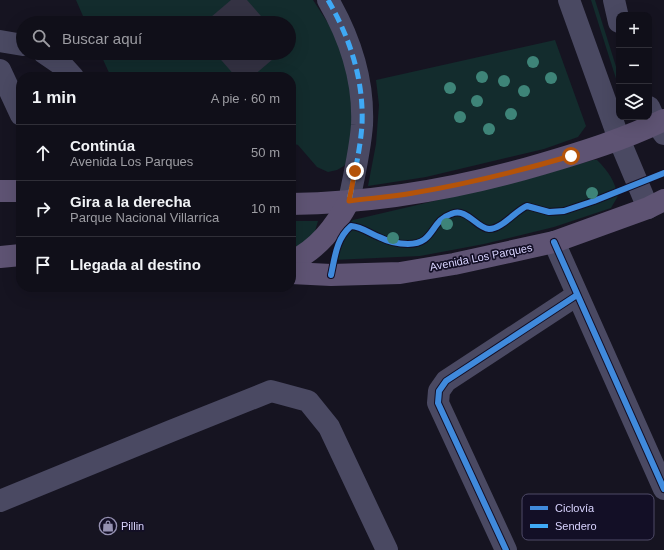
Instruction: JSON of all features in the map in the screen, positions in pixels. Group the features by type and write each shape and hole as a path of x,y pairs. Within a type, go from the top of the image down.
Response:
{"main road":[{"path":"296,204 349,201 412,194 473,182 571,156 619,139 658,121"},
{"path":"0,191 16,191"},
{"path":"296,260 314,248 327,235 339,219 349,201"},
{"name":"Avenida Los Parques","path":"296,273 331,275 400,273 454,264 554,242 656,204"},
{"path":"0,257 16,255"}],"street":[{"path":"328,0 340,21 350,46 357,72 361,98 362,125 349,201"},
{"path":"569,0 619,139 656,204"},
{"path":"614,0 617,12"},
{"path":"0,41 16,44"},
{"path":"54,60 68,72"},
{"path":"0,70 16,104"},
{"path":"554,242 664,489"},
{"path":"506,550 438,403 439,391 446,381 577,295"},
{"path":"0,501 171,430 271,392 308,401 329,427 386,550"}],"green space":[{"path":"76,0 313,0 330,26 345,60 352,88 353,153 344,166 337,170 328,172 317,167 296,144 296,72 109,72 103,60 296,60 296,16 83,16"},
{"path":"591,0 595,0 616,66 616,79"},
{"path":"555,40 586,126 578,137 544,149 426,177 368,186 376,144 379,105 376,80"},
{"path":"597,160 605,168 615,185 618,196 611,208 554,227 484,244 420,256 333,260 346,226 353,220 524,180"},
{"path":"296,221 318,221 313,238 296,246"}],"building":[{"path":"231,0 247,0 261,16 212,16"},
{"path":"221,60 272,60 258,72 232,72"}],"marked path":[{"path":"328,0 349,44 361,92 361,135 349,201"}],"cycle path":[{"path":"331,275 339,242 351,226 393,242 404,244 417,243 428,236 444,217 451,214 462,213 484,228 489,229 504,223 522,208 527,206 549,212 564,211 594,201 664,173"},
{"path":"554,242 664,489"},
{"path":"506,550 438,403 439,391 446,381 577,295"}],"place":[{"name":"Pillin","path":"108,526"}],"route":[{"path":"355,171 349,201 412,194 473,182 571,156"}]}
